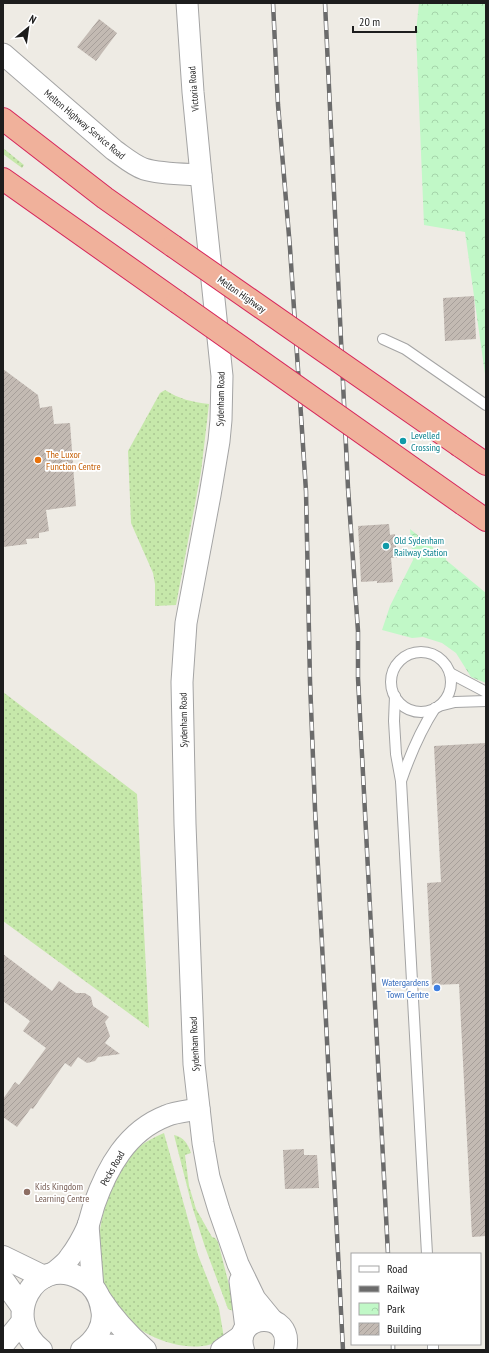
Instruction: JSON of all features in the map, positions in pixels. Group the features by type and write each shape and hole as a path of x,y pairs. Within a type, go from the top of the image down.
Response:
{"highway":[{"name":"Melton Highway","path":"3,119 105,198 486,464"},
{"path":"3,179 486,520"}],"street":[{"name":"Victoria Road","path":"187,3 193,92 201,175"},
{"name":"Melton Highway Service Road","path":"3,54 114,150 130,162 145,169 201,175"},
{"name":"Sydenham Road","path":"201,175 222,376 222,398 221,420 215,465 186,623 182,676 185,824 194,1064 203,1143 209,1177 238,1264 255,1299 273,1321"},
{"name":"Pecks Road","path":"48,1275 69,1259 79,1243 88,1225 93,1207 108,1173 119,1153 132,1138 166,1115 199,1109"},
{"name":"Pecks Road","path":"88,1225 97,1294"},
{"path":"3,1258 48,1275"},
{"name":"Sydenham Road","path":"238,1264 244,1338"},
{"path":"3,1345 21,1314 26,1294 33,1284 48,1275 64,1273 75,1275 85,1280 97,1294 112,1317 145,1350"},
{"path":"3,1280 21,1314 25,1335 41,1350"},
{"path":"86,1347 98,1334 102,1323 103,1311 97,1294"},
{"path":"222,1350 244,1338 250,1324 262,1320 273,1321 279,1325 286,1336 286,1350"},
{"path":"86,1347 114,1346 137,1350"}],"lane":[{"path":"383,339 405,349 486,405"},
{"path":"401,781 425,723 437,707 445,700 450,692 451,682 450,673 446,664 429,652 409,654 400,659 394,667 391,677 391,687 400,704 408,709 417,712 427,711 437,707 455,702 486,701"},
{"path":"450,673 486,692"},
{"path":"395,696 394,721 396,754 401,781 427,1253"}],"green space":[{"path":"419,3 486,3 486,381 465,232 424,225 416,32"},
{"path":"3,148 24,165 22,168 3,154"},
{"path":"165,390 186,400 209,404 201,472 176,605 155,606 155,584 153,573 131,523 128,451 160,393"},
{"path":"410,529 486,593 486,683 471,677 456,653 442,643 423,637 412,638 382,630 390,606 413,560"},
{"path":"3,692 137,794 149,1028 3,921"},
{"path":"164,1133 198,1255 219,1308 224,1338 213,1344 187,1346 174,1344 141,1330 131,1323 116,1306 109,1296 101,1278 100,1230 105,1208 113,1186 124,1165 138,1148 147,1141"},
{"path":"174,1135 185,1141 191,1153 185,1155 189,1186 196,1209 212,1237 218,1242 236,1312 228,1309 205,1247 192,1206"}],"building":[{"path":"99,19 117,33 96,61 77,47"},
{"path":"474,296 476,339 445,341 443,298"},
{"name":"The Luxor Function Centre","path":"3,369 38,395 40,408 52,406 54,424 70,423 76,506 46,510 49,531 39,533 39,538 26,539 27,544 3,547"},
{"path":"389,524 390,535 395,534 397,558 391,558 393,582 361,582 358,526"},
{"path":"486,743 486,1236 472,1237 459,984 432,985 427,883 441,882 434,746"},
{"path":"3,954 52,991 59,981 76,993 85,993 91,997 93,1006 109,1017 105,1022 110,1036 105,1043 120,1054 98,1057 95,1061 87,1063 78,1057 71,1067 65,1063 33,1109 31,1108 17,1127 3,1117 3,1099 15,1082 19,1085 46,1048 23,1031 30,1021 3,1001"},
{"path":"304,1149 304,1155 317,1155 319,1188 285,1189 283,1150"}],"railway":[{"path":"273,3 278,105 290,248 306,491 310,681 315,809 343,1350"},
{"path":"325,3 348,488 358,631 358,678 388,1253"},
{"path":"393,1345 393,1350"}],"place":[{"name":"Levelled Crossing","path":"403,441"},
{"name":"The Luxor Function Centre","path":"38,460"},
{"name":"Old Sydenham Railway Station","path":"386,546"},
{"name":"Watergardens Town Centre","path":"437,988"},
{"name":"Kids Kingdom Learning Centre","path":"27,1192"}]}
